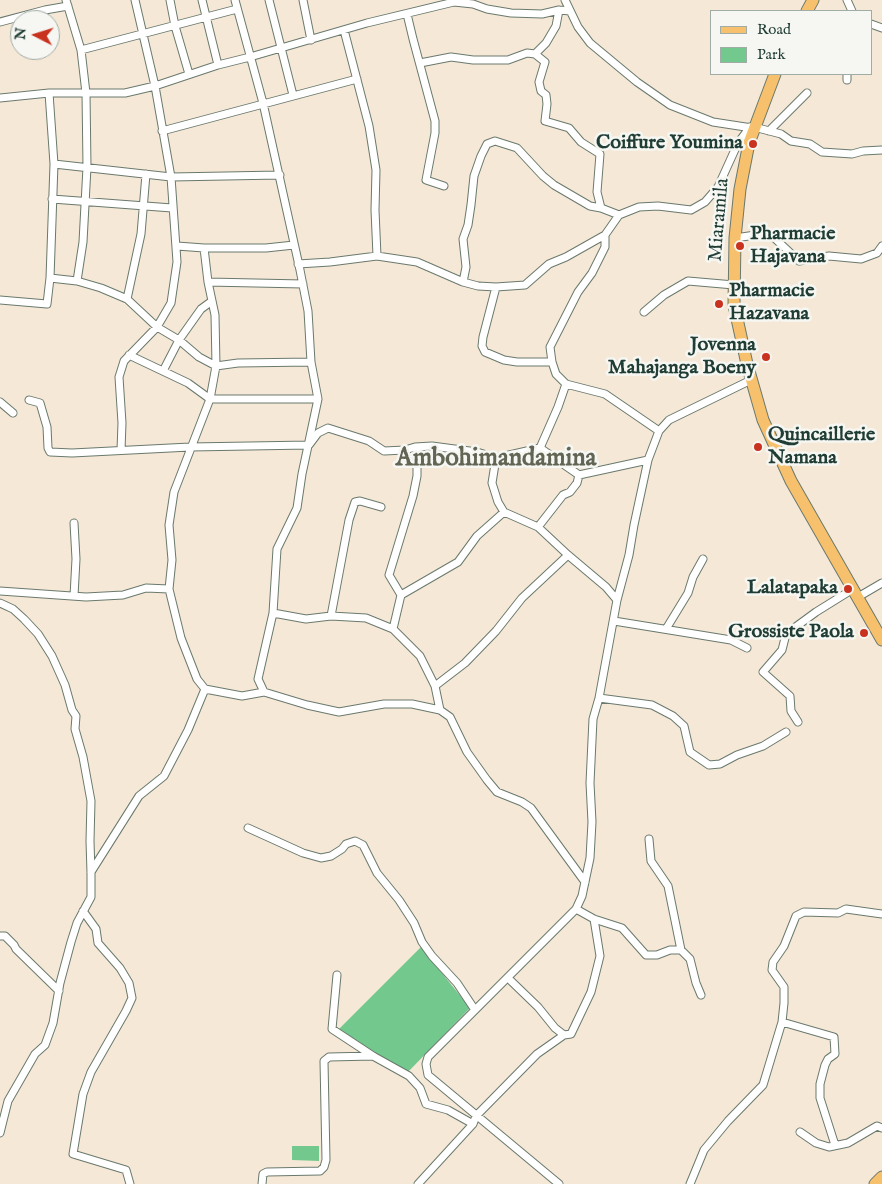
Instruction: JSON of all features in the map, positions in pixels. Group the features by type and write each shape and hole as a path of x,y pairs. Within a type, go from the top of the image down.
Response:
{"main road":[{"name":"Miaramila","path":"775,75 753,127 740,189 735,238 734,305 751,380 763,420 791,481 882,640"},
{"path":"875,1184 882,1177"}],"street":[{"path":"121,450 122,423 119,377 124,361 157,327 171,303 177,262 170,177 155,86 135,0"},
{"path":"170,0 175,26 189,74"},
{"path":"202,0 218,65"},
{"path":"235,0 263,103 303,284 308,311 311,362 318,399 302,474 297,508 277,549 273,613 258,679 264,692"},
{"path":"269,0 293,95"},
{"path":"303,0 311,40"},
{"path":"564,0 578,27 590,44 608,60 670,105 713,122 753,127 781,134 791,141 810,144 822,152 852,154 863,151 882,150"},
{"path":"0,98 49,93 125,93 155,86 218,65 451,1 511,13 542,14 559,10 570,11"},
{"path":"0,22 67,3 81,50 86,93 87,167 83,242 77,281"},
{"path":"81,50 237,9"},
{"path":"535,54 546,43 556,26 559,10"},
{"path":"408,14 435,121 435,133 426,180 444,186"},
{"path":"344,30 368,126 376,170 377,256"},
{"path":"420,63 451,57 472,60 508,60 527,52 535,54 545,62 539,82 541,90 546,95 545,120 569,128 581,142 600,154 597,192 601,208"},
{"path":"162,131 357,79"},
{"path":"0,300 47,304 50,278 54,164 49,93"},
{"path":"769,131 807,93"},
{"path":"298,264 377,256 417,262 463,282 496,287 525,285 549,264 566,257 605,235 619,215 638,207 658,206 691,210 705,202 718,187 734,150 753,127"},
{"path":"463,282 466,267 463,238 469,218 474,176 487,144 495,141 516,148 554,185 590,206 619,215"},
{"path":"54,164 170,177 280,175"},
{"path":"127,299 141,234 146,174"},
{"path":"52,199 172,208"},
{"path":"735,238 769,232 799,261 829,256 861,260 877,252 882,246"},
{"path":"605,235 605,248 592,273 578,292 550,347 552,362 556,374 566,384 605,394 659,431"},
{"path":"177,246 266,248 294,245"},
{"path":"204,248 214,314 216,366 210,399 174,492 169,525 172,560 169,589 181,638 197,679 205,689 242,696 264,692 307,706 339,712 384,704 412,704 440,710 450,717 467,752 497,792 522,802 531,808 585,882"},
{"path":"50,278 77,281 101,288 127,299 157,327 179,340 199,357 216,366 238,363 311,362"},
{"path":"644,312 664,295 688,281 734,285"},
{"path":"208,282 303,284"},
{"path":"496,287 483,336 482,346 485,352 504,360 552,362"},
{"path":"163,371 179,340 201,309 212,301"},
{"path":"129,355 188,383 210,399 318,399"},
{"path":"559,1184 428,1075 426,1069 428,1058 576,909 585,882 592,838 590,783 593,719 599,698 617,600 629,555 648,460 659,431 669,420 751,380"},
{"path":"540,448 566,384"},
{"path":"29,400 40,403 47,427 48,448 50,452 72,453 190,447 309,445 318,434 328,428 368,441 384,451 432,446 477,452 496,458 540,448 579,475 648,460"},
{"path":"0,402 14,413"},
{"path":"393,629 401,595 389,575 413,496 417,476 417,447"},
{"path":"496,458 492,483 498,502 504,512 538,527 606,587 617,600"},
{"path":"538,527 563,495 570,492 577,483 579,475"},
{"path":"331,616 349,520 355,502 360,501 381,506"},
{"path":"401,595 458,562 477,536 504,512"},
{"path":"74,523 76,559 74,596"},
{"path":"435,686 465,663 496,631 522,598 568,555"},
{"path":"666,629 688,593 693,577 703,559"},
{"path":"798,722 791,711 790,696 762,672 782,650 786,634 816,612 855,593 882,583"},
{"path":"0,591 74,596 123,595 146,588 169,589"},
{"path":"0,602 24,619 38,634 52,656 76,716 75,729 83,757 91,801 91,897 77,922 59,991 53,1023 45,1045 35,1054 8,1101 0,1133"},
{"path":"273,613 306,619 331,616 366,618 393,629 420,656 435,686 440,710"},
{"path":"614,621 731,640 747,648"},
{"path":"91,873 139,796 164,776 188,730 205,689"},
{"path":"599,698 652,705 673,716 684,726 690,752 709,765 720,764 737,755 763,746 786,732"},
{"path":"248,828 303,853 322,858 332,856 346,844 355,841 363,845 377,873 400,900 414,923 422,942 457,983 475,1010"},
{"path":"649,839 648,848 651,861 668,886 681,950 690,959 701,994"},
{"path":"576,909 594,919 622,928 646,955 657,955 670,950 681,950"},
{"path":"690,1184 704,1150 728,1121 763,1085 782,1022 784,987 772,970 773,962 784,946 796,916 804,912 838,914 846,909 882,914"},
{"path":"83,911 96,929 98,943 120,968 129,983 132,998 91,1072 83,1094 73,1154 126,1170 130,1184"},
{"path":"418,1184 474,1124 476,1116 536,1054 564,1035 570,1034 591,992 600,956 594,919"},
{"path":"0,936 5,936 59,991"},
{"path":"337,975 332,1029 408,1076 420,1088 426,1104 448,1110 474,1124"},
{"path":"509,978 538,1007 555,1028 564,1035"},
{"path":"782,1022 834,1037 835,1054 828,1059 825,1065 820,1098 835,1146"},
{"path":"262,1184 263,1174 267,1172 320,1171 324,1167 326,1160 324,1061 329,1057 373,1056"},
{"path":"800,1132 816,1143 829,1147 848,1143 877,1126 882,1128"}],"green space":[{"path":"421,947 470,1008 407,1073 336,1032"},
{"path":"292,1146 319,1146 319,1161 292,1160"}],"place":[{"name":"Coiffure Youmina","path":"753,144"},
{"name":"Pharmacie Hajavana","path":"740,246"},
{"name":"Pharmacie Hazavana","path":"719,304"},
{"name":"Jovenna Mahajanga Boeny","path":"766,357"},
{"name":"Quincaillerie Namana","path":"758,447"},
{"name":"Lalatapaka","path":"848,589"},
{"name":"Grossiste Paola","path":"864,633"}],"district":[{"name":"Ambohimandamina","path":"496,460"}]}
